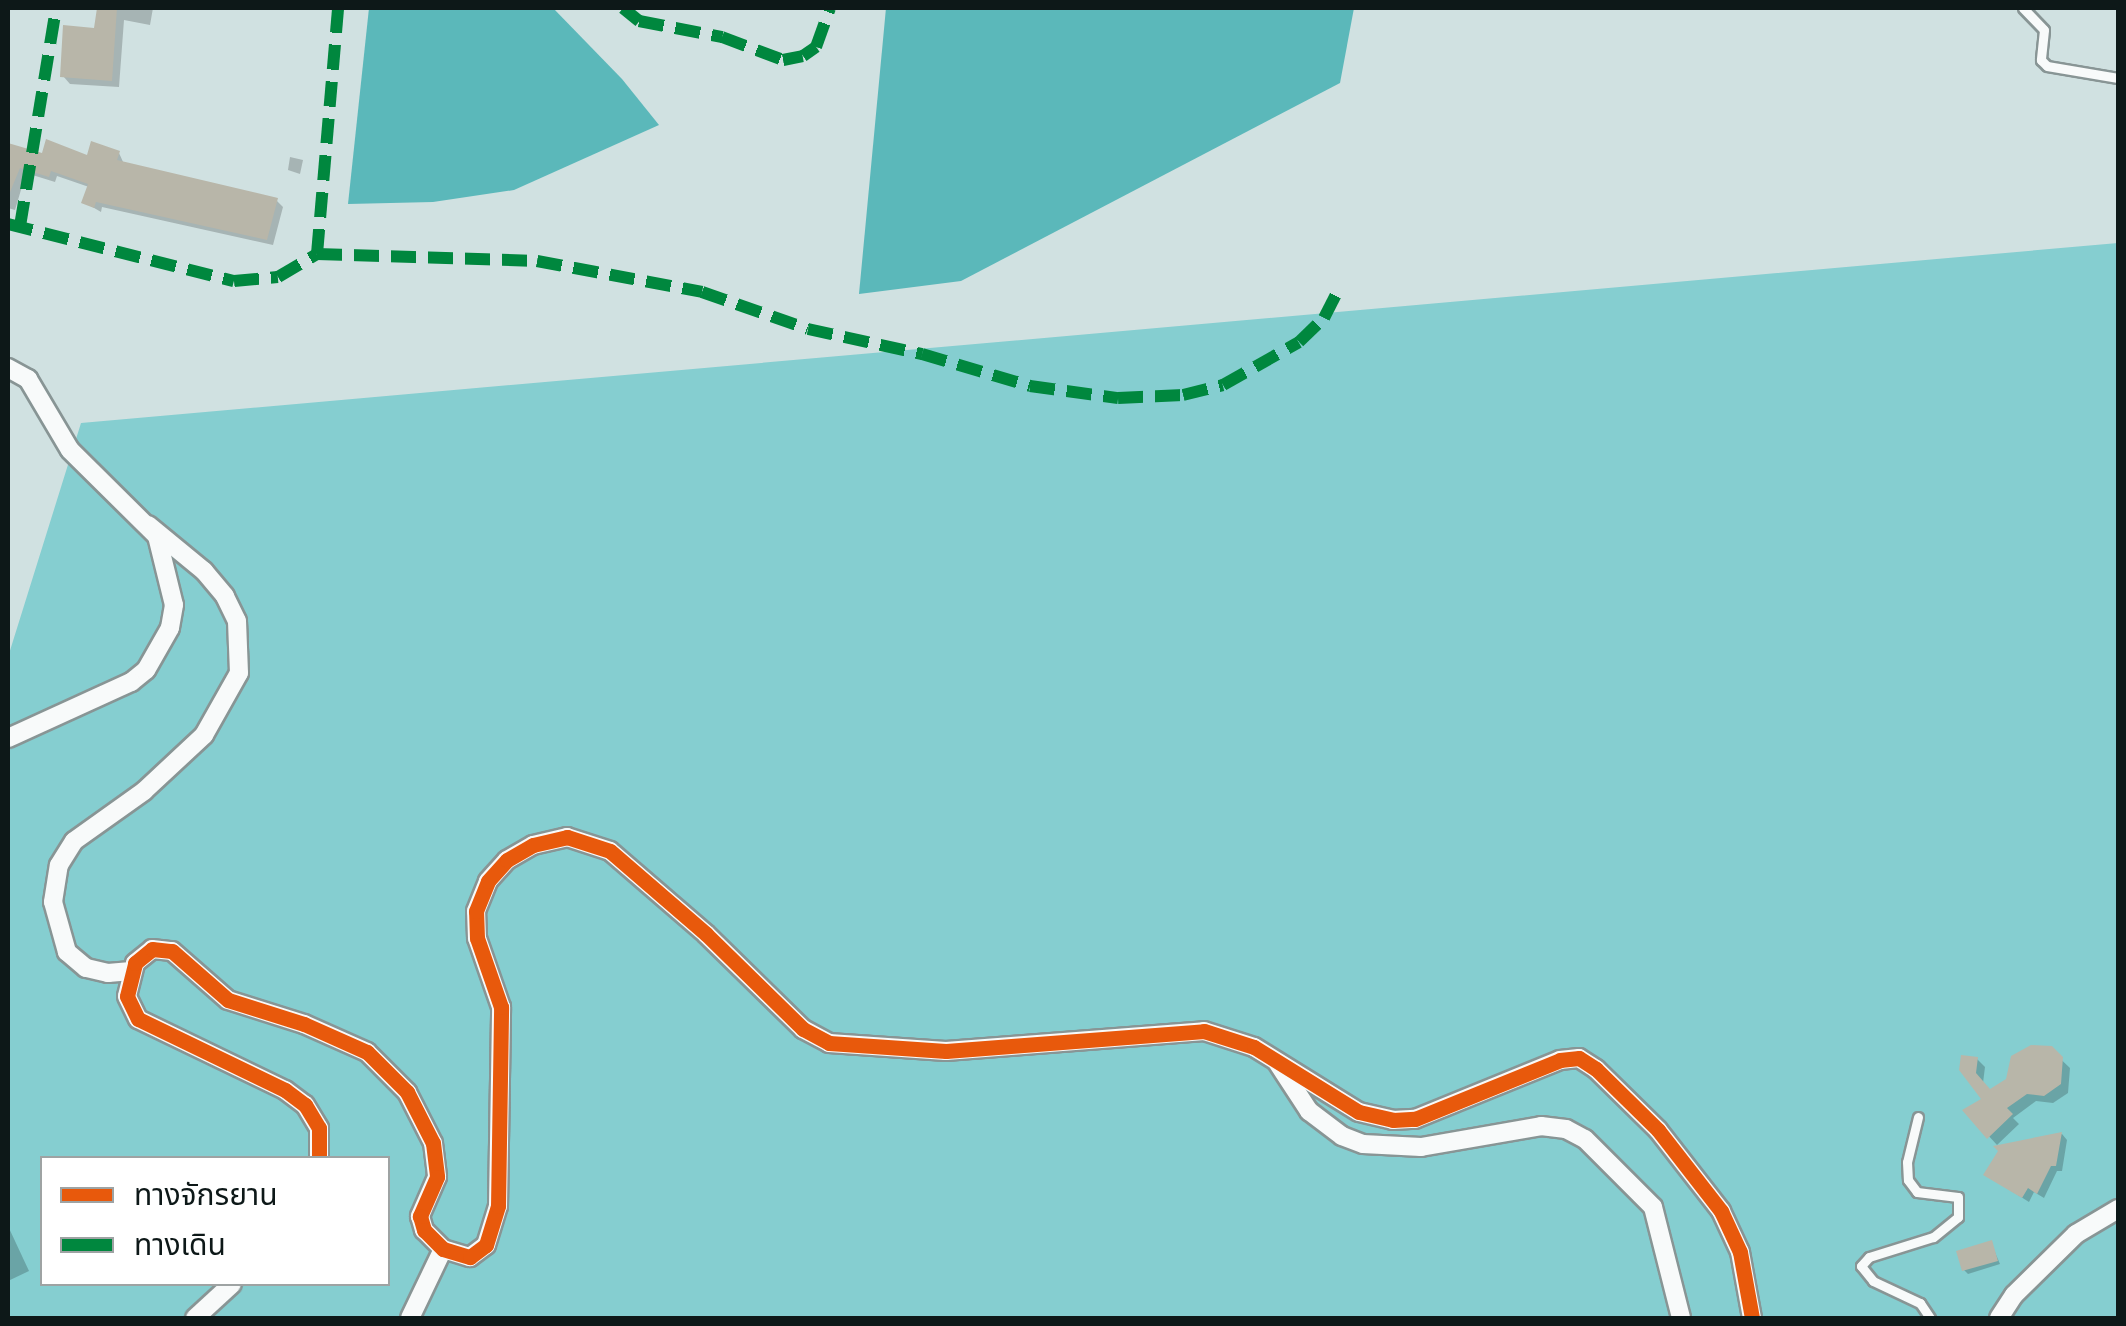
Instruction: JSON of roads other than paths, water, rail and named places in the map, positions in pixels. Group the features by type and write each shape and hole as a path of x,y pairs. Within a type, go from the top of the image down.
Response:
{"street":[{"path":"8,368 28,380 70,450 148,525 204,571 225,596 238,621 239,673 204,734 144,792 74,840 59,865 53,891 54,918 67,952 86,968 108,973 131,971"},
{"path":"8,738 132,682 155,658 170,628 173,593 162,549 148,525"},
{"path":"319,1156 319,1128 306,1105 286,1090 138,1019 127,996 131,971 146,951 172,950 228,1000 304,1024 367,1052 406,1092 427,1124 437,1177 420,1222 443,1249 470,1257 480,1253 491,1234 498,1206 501,1008 477,938 476,911 488,881 500,866 543,841 580,839 610,851 706,934 803,1029 830,1043 946,1051 1204,1031 1254,1047 1358,1112 1401,1120 1458,1104 1560,1060 1587,1062 1658,1130 1721,1211 1740,1252 1752,1318"},
{"path":"1276,1062 1310,1111 1342,1136 1363,1144 1421,1147 1541,1126 1579,1135 1653,1207 1681,1318"},
{"path":"1999,1318 2014,1295 2076,1234 2118,1209"},
{"path":"410,1318 443,1249"},
{"path":"195,1318 230,1286"}],"lane":[{"path":"2023,8 2044,30 2041,60 2047,66 2118,78"},
{"path":"1918,1117 1906,1162 1908,1180 1917,1192 1958,1197 1958,1217 1932,1237 1869,1257 1862,1266 1873,1282 1920,1303 1930,1318"}]}
